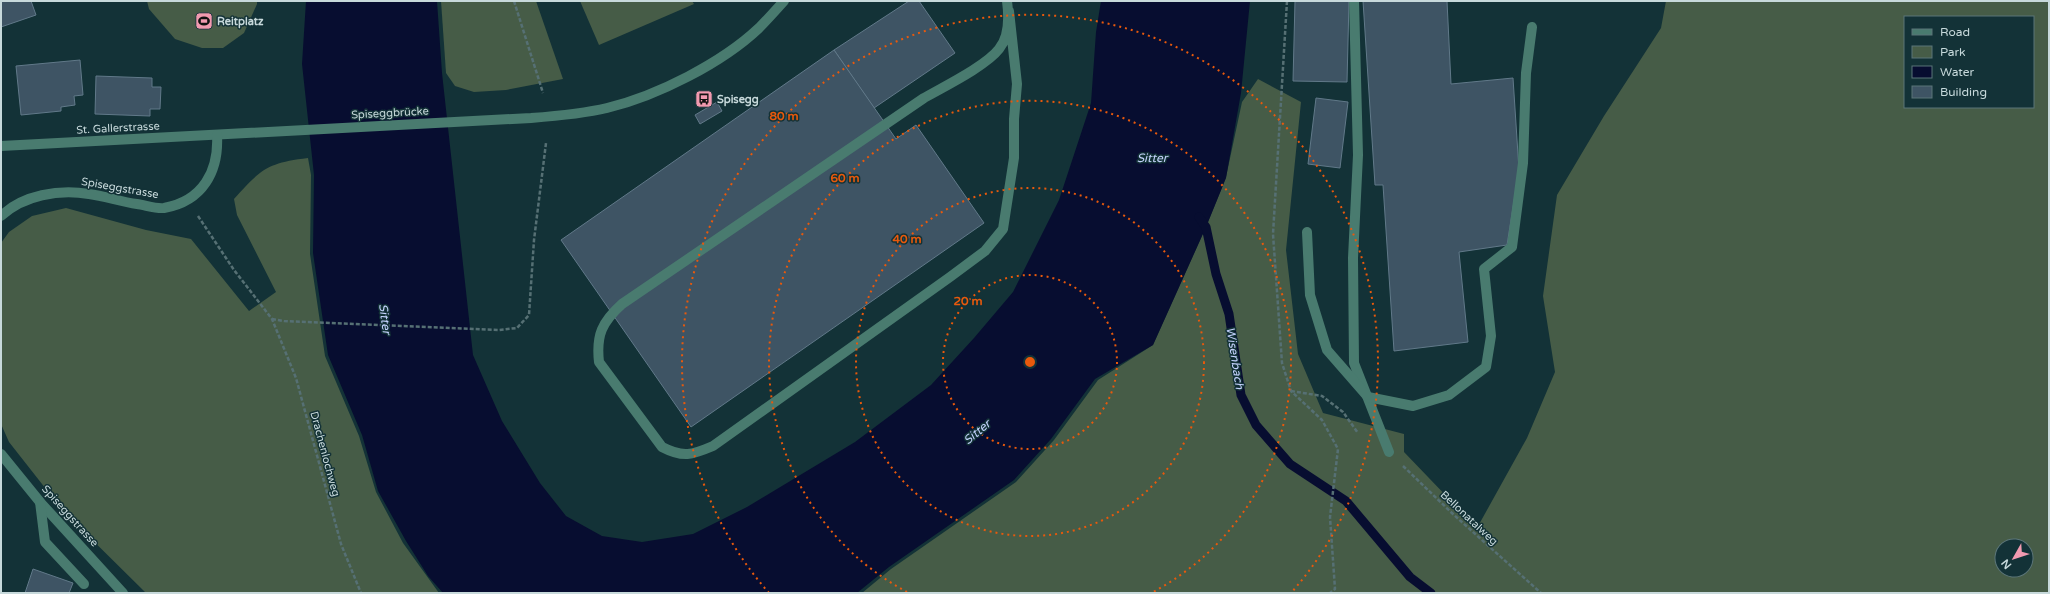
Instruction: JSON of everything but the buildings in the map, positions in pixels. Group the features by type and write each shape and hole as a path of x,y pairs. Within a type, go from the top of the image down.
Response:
{"street":[{"name":"Spiseggbrücke","path":"237,133 531,118 608,108 660,90 717,60 759,28 784,1"},
{"path":"1354,1 1358,155 1353,258 1354,363 1389,452"},
{"path":"1008,6 1017,84 1014,119 1014,158 1003,229 985,251 713,446 693,455 675,454 662,447 599,362 597,346 609,316 622,304 917,103 968,73 988,58 999,49 1006,36 1008,6"},
{"path":"1307,232 1310,295 1327,350 1368,397 1413,406 1449,395 1486,366 1490,336 1484,269 1512,248 1523,163 1526,73 1532,27"},
{"name":"St. Gallerstrasse","path":"1,146 237,133"},
{"name":"Spiseggstrasse","path":"1,216 11,207 36,197 65,192 89,194 163,208 188,200 206,184 215,167 218,149 217,135"},
{"name":"Spiseggstrasse","path":"1,454 40,502 123,593"},
{"path":"40,502 45,542 84,584"}],"path":[{"path":"514,1 543,93"},
{"path":"272,319 284,321 499,330 517,328 529,315 534,240 546,143"},
{"name":"Drachenlochweg","path":"188,200 234,270 272,319 296,378 341,544 361,593"},
{"path":"1291,391 1322,396 1343,412 1359,434"},
{"path":"1330,593 1336,589 1330,517 1338,449"},
{"name":"Bellonatalweg","path":"1389,452 1454,515 1540,593"},
{"path":"1402,468 1408,470"}],"green space":[{"name":"Reitplatz","path":"147,1 257,1 257,4 244,33 223,48 202,48 175,39 149,9"},
{"path":"441,1 536,1 563,79 506,90 474,92 455,86 446,73"},
{"path":"580,1 692,1 694,4 599,45"},
{"path":"1666,1 2049,1 2049,593 862,593 891,569 1016,482 1054,440 1098,380 1153,345 1206,227 1226,177 1242,102 1258,79 1301,102 1286,250 1298,354 1323,413 1404,434 1404,452 1477,528 1527,438 1555,372 1543,296 1557,195 1604,116 1661,28"},
{"path":"308,158 311,175 310,254 325,356 359,436 376,492 403,543 439,593 146,593 64,512 9,442 1,424 1,243 9,232 32,216 66,208 146,230 191,239 249,311 276,292 237,215 234,199 258,174 266,169 283,162"}],"water":[{"name":"Sitter","path":"306,1 437,1 442,73 473,355 502,421 540,483 566,516 602,536 642,542 693,534 747,507 855,442 931,385 974,338 1013,292 1059,200 1091,103 1096,32 1101,1 1250,1 1241,93 1226,178 1206,227 1153,345 1095,379 1051,439 1014,480 889,567 857,593 443,593 428,576 406,541 378,491 362,435 328,355 313,253 314,175 302,64"}],"waterway":[{"name":"Wisenbach","path":"1199,217 1206,227 1216,274 1229,314 1241,395 1256,425 1290,464 1346,501 1410,577 1431,593"}],"place":[{"name":"Reitplatz","path":"204,21"},
{"name":"Spisegg","path":"704,99"}]}
